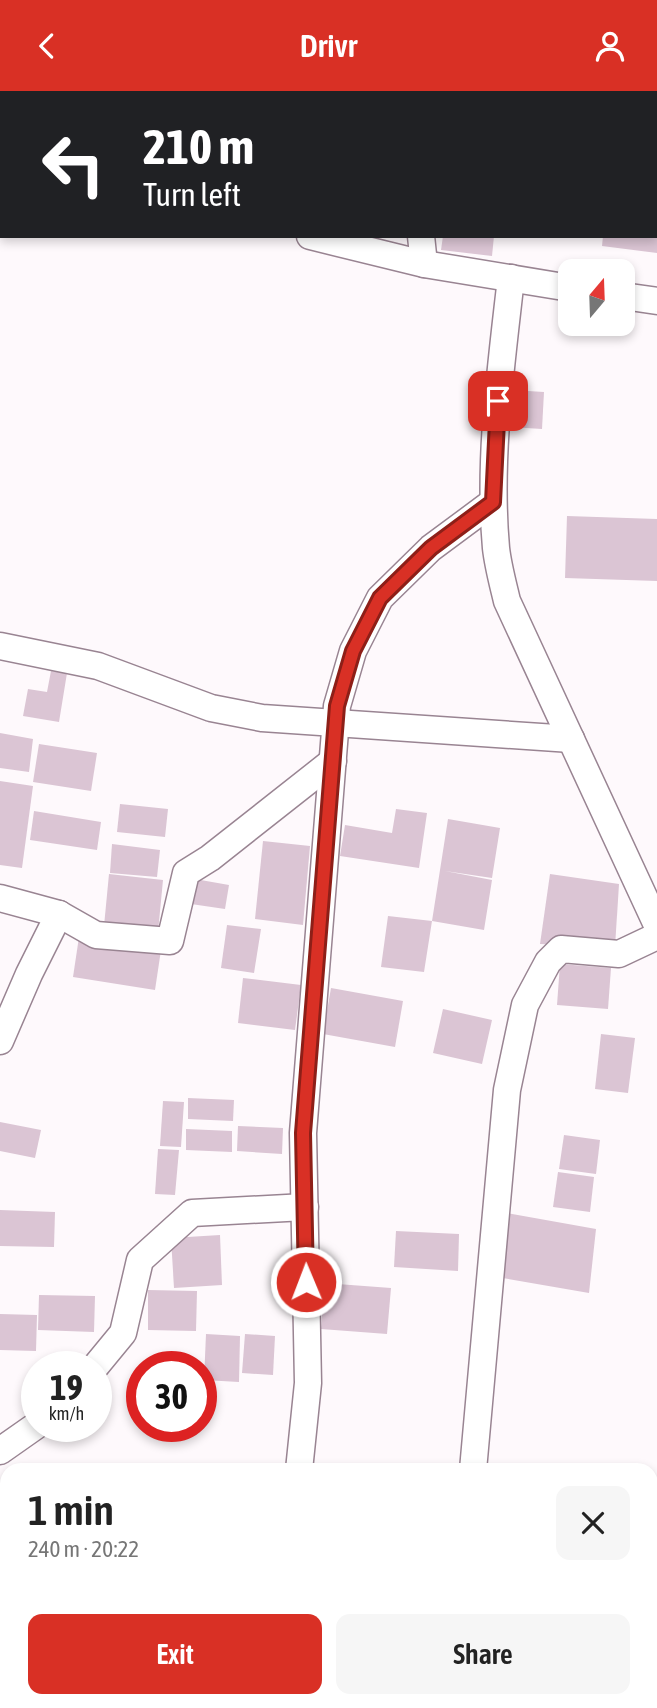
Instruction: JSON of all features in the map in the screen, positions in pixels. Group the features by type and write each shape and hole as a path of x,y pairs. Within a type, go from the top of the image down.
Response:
{"street":[{"path":"318,238 424,264 558,286"},
{"path":"421,238 424,264"},
{"path":"511,278 500,376 493,502 496,551 507,601 657,925"},
{"path":"635,298 657,301"},
{"path":"300,1463 308,1383 303,1133 337,706 353,651 380,598 431,548 493,502"},
{"path":"0,646 98,666 211,708 262,718 571,739"},
{"path":"0,898 59,914 96,935 170,941 186,873 210,858 333,761"},
{"path":"0,1041 59,914"},
{"path":"474,1463 507,1090 525,1005 548,962 561,949 619,954 657,936"},
{"path":"108,1351 123,1333 140,1261 192,1213 305,1207"},
{"path":"3,1442 21,1433"}],"building":[{"path":"443,238 494,238 492,256 441,250"},
{"path":"603,238 657,238 657,253 602,246"},
{"path":"512,390 544,392 542,429 510,427"},
{"path":"567,516 657,519 657,581 565,578"},
{"path":"51,671 67,673 59,722 23,716 28,689 47,692"},
{"path":"0,733 33,739 29,772 0,768"},
{"path":"39,744 97,753 91,791 33,782"},
{"path":"0,781 33,786 22,868 0,865"},
{"path":"120,804 168,809 165,837 117,832"},
{"path":"396,809 427,813 419,868 340,856 345,825 392,833"},
{"path":"34,811 101,822 97,850 30,840"},
{"path":"448,819 500,828 492,878 445,871 492,880 484,930 432,921"},
{"path":"263,841 310,846 303,925 255,919"},
{"path":"112,844 160,850 157,877 110,873"},
{"path":"109,874 163,880 158,932 104,926"},
{"path":"550,874 619,884 615,947 540,944"},
{"path":"195,879 229,885 225,909 191,904"},
{"path":"388,916 432,921 424,972 381,967"},
{"path":"227,925 261,929 254,973 221,968"},
{"path":"79,937 161,950 155,990 73,977"},
{"path":"560,964 611,968 608,1009 557,1005"},
{"path":"243,978 301,985 295,1030 238,1023"},
{"path":"331,988 403,1001 395,1047 323,1034"},
{"path":"443,1009 492,1020 482,1064 433,1053"},
{"path":"601,1034 635,1038 628,1093 595,1089"},
{"path":"188,1098 234,1100 233,1121 188,1119"},
{"path":"163,1101 184,1102 181,1147 160,1146"},
{"path":"0,1122 41,1130 35,1158 0,1151"},
{"path":"238,1126 283,1128 282,1154 237,1151"},
{"path":"186,1129 232,1131 232,1152 186,1150"},
{"path":"564,1135 600,1140 596,1174 559,1169"},
{"path":"158,1149 179,1150 175,1195 155,1194"},
{"path":"558,1172 594,1177 590,1212 553,1207"},
{"path":"0,1210 55,1212 54,1247 0,1246"},
{"path":"506,1213 596,1229 589,1293 497,1277"},
{"path":"396,1231 459,1234 458,1271 394,1267"},
{"path":"220,1235 222,1285 174,1288 171,1238"},
{"path":"324,1283 391,1288 387,1334 321,1329"},
{"path":"148,1290 197,1291 196,1331 148,1330"},
{"path":"39,1295 95,1296 94,1332 38,1330"},
{"path":"0,1314 37,1315 36,1351 0,1350"},
{"path":"206,1334 240,1336 239,1382 217,1381 217,1351 205,1351"},
{"path":"245,1334 275,1336 273,1375 242,1373"}],"route":[{"path":"306,1282 303,1133 337,706 353,651 380,598 431,548 493,502 498,401"}]}
